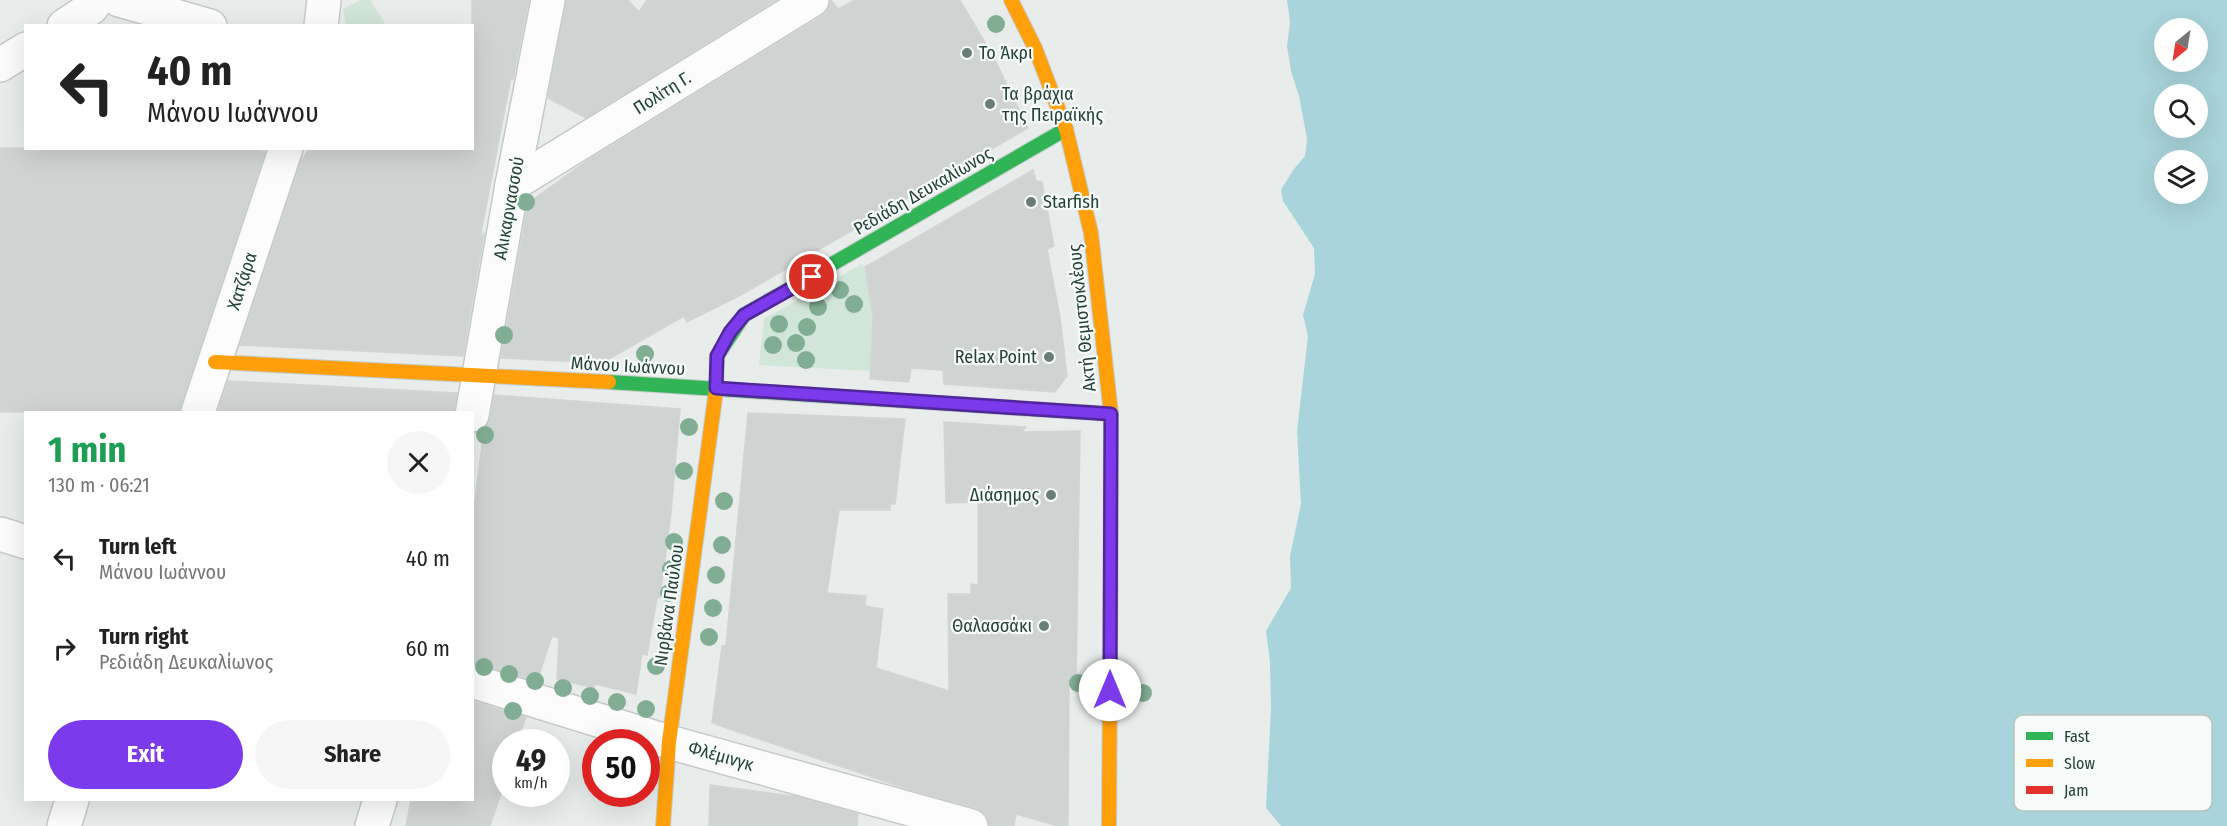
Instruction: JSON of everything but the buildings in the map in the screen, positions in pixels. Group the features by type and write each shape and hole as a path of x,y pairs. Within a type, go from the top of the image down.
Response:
{"street":[{"path":"67,24 91,9 97,0"},
{"path":"119,0 203,24"},
{"path":"321,24 324,0"},
{"name":"Αλικαρνασσού","path":"473,411 512,185 549,0"},
{"name":"Πολίτη Γ.","path":"512,185 812,0"},
{"name":"Ακτή Θεμιστοκλέους","path":"1011,0 1035,48 1066,129 1091,233 1111,414 1109,826"},
{"path":"0,65 24,51"},
{"name":"Ρεδιάδη Δευκαλίωνος","path":"716,388 717,356 730,332 744,315 1066,129"},
{"name":"Χατζάρα","path":"198,411 285,150"},
{"name":"Μάνου Ιωάννου","path":"215,362 716,388 1111,414"},
{"name":"Νιρβάνα Παύλου","path":"663,826 669,742 716,388"},
{"path":"0,534 24,541"},
{"name":"Φλέμινγκ","path":"474,682 669,742 971,826"},
{"path":"64,826 72,801"},
{"path":"372,826 380,801"}],"green space":[{"path":"360,0 370,0 385,24 346,24 343,9"},
{"path":"862,264 867,276 872,303 871,371 759,365 764,319"}],"water":[{"path":"1287,0 2227,0 2227,826 1281,826 1266,808 1271,709 1270,662 1266,631 1291,588 1290,556 1301,504 1297,431 1308,336 1303,315 1315,274 1314,248 1283,201 1281,190 1305,156 1307,139 1299,96 1291,71 1287,46 1290,22"}],"traffic: fast":[{"path":"716,390 717,356 744,315 1066,129"},
{"path":"609,382 1111,414"}],"traffic: slow":[{"path":"1011,0 1035,48 1066,129 1091,233 1111,414 1111,441"},
{"path":"215,362 609,382"},
{"path":"663,826 669,742 716,390"},
{"path":"1109,826 1110,678"}],"traffic: jam":[{"path":"1110,678 1111,441"}],"place":[{"name":"Το Άκρι","path":"967,53"},
{"name":"Τα βράχια της Πειραϊκής","path":"990,104"},
{"name":"Starfish","path":"1031,202"},
{"name":"Relax Point","path":"1049,357"},
{"name":"Διάσημος","path":"1051,495"},
{"name":"Θαλασσάκι","path":"1044,626"}],"route":[{"path":"812,277 744,315 730,332 717,356 716,388 1111,414 1110,690"}]}
